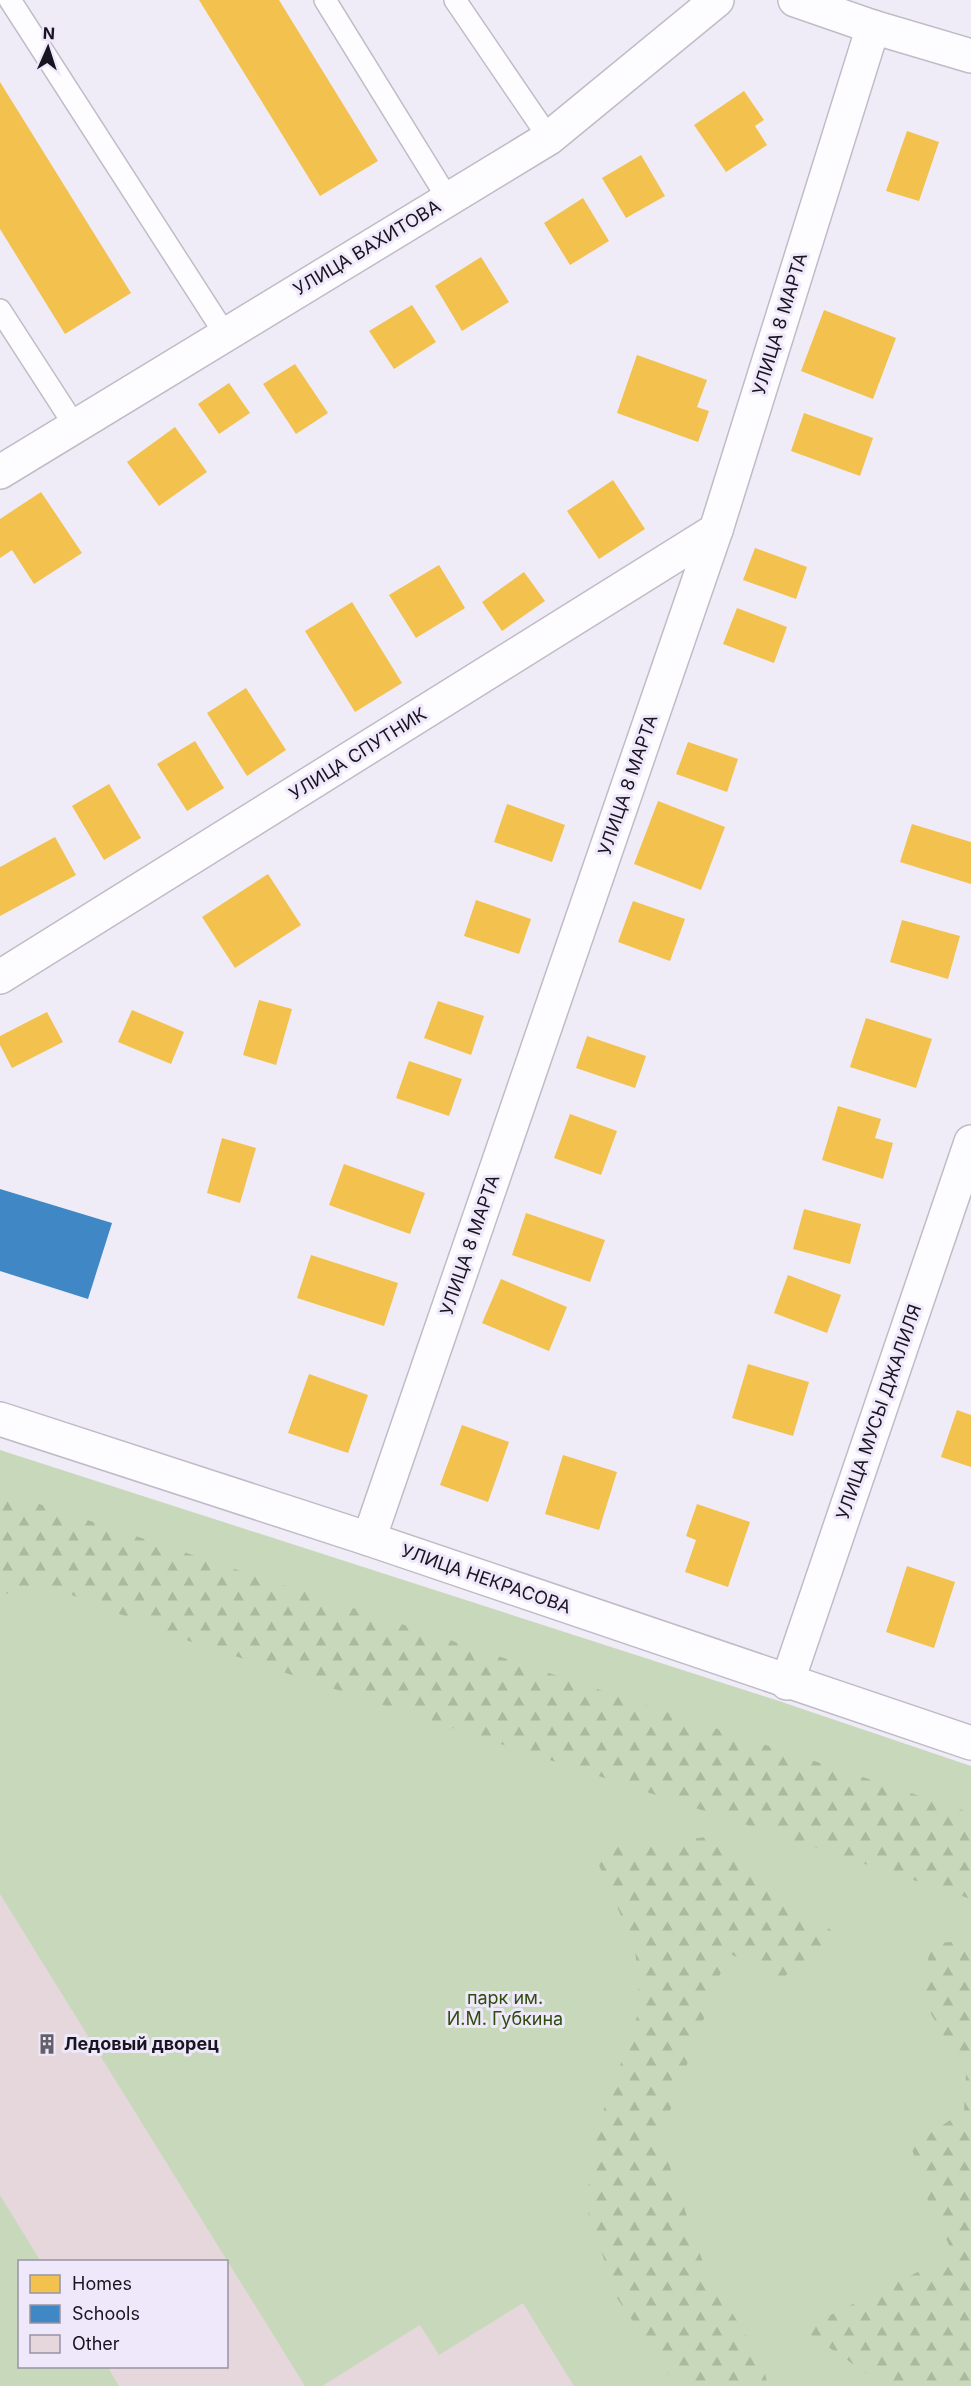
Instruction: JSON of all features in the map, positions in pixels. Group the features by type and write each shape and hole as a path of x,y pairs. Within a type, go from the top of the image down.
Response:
{"street":[{"name":"УЛИЦА ВАХИТОВА","path":"0,472 549,138 717,0"},
{"path":"795,0 873,27 971,56"},
{"name":"УЛИЦА 8 МАРТА","path":"369,1539 716,530 873,27"},
{"name":"УЛИЦА СПУТНИК","path":"0,977 716,530"},
{"name":"УЛИЦА МУСЫ ДЖАЛИЛЯ","path":"787,1683 971,1142"},
{"name":"УЛИЦА НЕКРАСОВА","path":"0,1419 369,1539 787,1683 971,1743"}],"lane":[{"path":"10,0 225,334"},
{"path":"325,0 448,199"},
{"path":"455,0 549,138"},
{"path":"0,309 75,426"}],"green space":[{"name":"парк им. И.М. Губкина","path":"0,1450 776,1700 971,1766 971,2386 0,2386"},
{"path":"0,1491 971,1813 971,1899 174,1636 42,1583 0,1596"},
{"path":"717,1836 763,1879 840,1937 782,1978 728,1953 660,2138 706,2271 762,2361 768,2386 677,2386 617,2298 588,2212 590,2144 640,2008 635,1948 592,1849"},
{"path":"971,1940 971,2386 885,2386 802,2329 924,2269 951,2249 928,2201 911,2146 964,2111 966,2074 923,2000 930,1944"}],"building: Homes":[{"path":"199,0 279,0 378,161 320,196"},
{"path":"0,82 131,293 65,334 0,229"},
{"path":"744,91 764,120 755,126 767,145 726,172 694,125"},
{"path":"907,131 939,142 919,201 886,191"},
{"path":"641,155 665,196 626,218 602,178"},
{"path":"583,198 609,241 570,265 544,223"},
{"path":"481,257 509,302 462,331 435,286"},
{"path":"412,305 436,342 394,369 369,331"},
{"path":"824,310 896,338 873,399 801,371"},
{"path":"637,355 707,380 697,407 709,411 698,442 617,413"},
{"path":"295,364 328,413 296,434 263,384"},
{"path":"229,383 250,413 219,434 198,404"},
{"path":"804,413 873,438 860,476 791,451"},
{"path":"175,427 207,472 159,506 127,462"},
{"path":"613,480 645,529 599,559 567,511"},
{"path":"41,492 82,553 34,584 12,550 0,558 0,519"},
{"path":"755,548 807,567 796,599 743,580"},
{"path":"439,565 465,608 416,638 389,595"},
{"path":"524,572 545,601 502,631 482,602"},
{"path":"352,602 402,683 355,712 305,631"},
{"path":"737,608 787,627 774,663 723,644"},
{"path":"246,688 286,750 247,776 207,713"},
{"path":"195,741 224,788 187,811 157,764"},
{"path":"688,742 738,759 727,792 676,774"},
{"path":"109,784 141,838 104,860 72,806"},
{"path":"658,801 725,827 701,890 634,864"},
{"path":"507,804 565,825 552,862 494,842"},
{"path":"912,824 971,842 971,884 900,862"},
{"path":"55,837 76,875 0,916 0,867"},
{"path":"268,874 301,925 235,968 202,917"},
{"path":"476,900 531,919 519,954 464,936"},
{"path":"633,901 685,919 670,961 618,942"},
{"path":"902,920 960,936 948,979 890,962"},
{"path":"259,1000 292,1009 276,1065 243,1055"},
{"path":"438,1001 484,1016 471,1055 424,1038"},
{"path":"132,1010 184,1032 171,1064 118,1042"},
{"path":"47,1012 63,1042 12,1068 0,1045 0,1036"},
{"path":"866,1018 932,1039 916,1088 850,1067"},
{"path":"587,1036 646,1056 635,1088 576,1068"},
{"path":"409,1061 462,1079 449,1116 396,1098"},
{"path":"838,1106 881,1119 875,1138 893,1143 883,1179 822,1160"},
{"path":"570,1114 617,1131 601,1175 554,1158"},
{"path":"222,1138 256,1148 240,1203 207,1193"},
{"path":"344,1164 425,1193 410,1234 329,1205"},
{"path":"804,1209 861,1224 850,1264 793,1249"},
{"path":"526,1213 605,1240 590,1282 512,1255"},
{"path":"311,1255 398,1283 384,1326 297,1298"},
{"path":"788,1275 841,1295 827,1333 774,1313"},
{"path":"501,1279 567,1307 549,1351 482,1323"},
{"path":"748,1364 809,1382 793,1436 732,1418"},
{"path":"309,1374 368,1395 348,1453 288,1433"},
{"path":"957,1410 971,1415 971,1467 941,1457"},
{"path":"462,1425 509,1442 488,1502 440,1485"},
{"path":"563,1455 617,1472 599,1530 545,1514"},
{"path":"697,1504 750,1522 728,1587 685,1572 696,1540 686,1536"},
{"path":"907,1566 955,1582 934,1648 886,1632"}],"building: Schools":[{"path":"0,1189 112,1223 88,1299 0,1271"}],"building: Other":[{"name":"Ледовый дворец","path":"0,1894 227,2260 40,2260 0,2195"},
{"name":"Ледовый дворец","path":"228,2262 305,2386 119,2386 108,2368 228,2368"},
{"path":"523,2303 574,2386 322,2386 420,2325 439,2355"}],"place":[{"name":"Ледовый дворец","path":"47,2044"}]}
